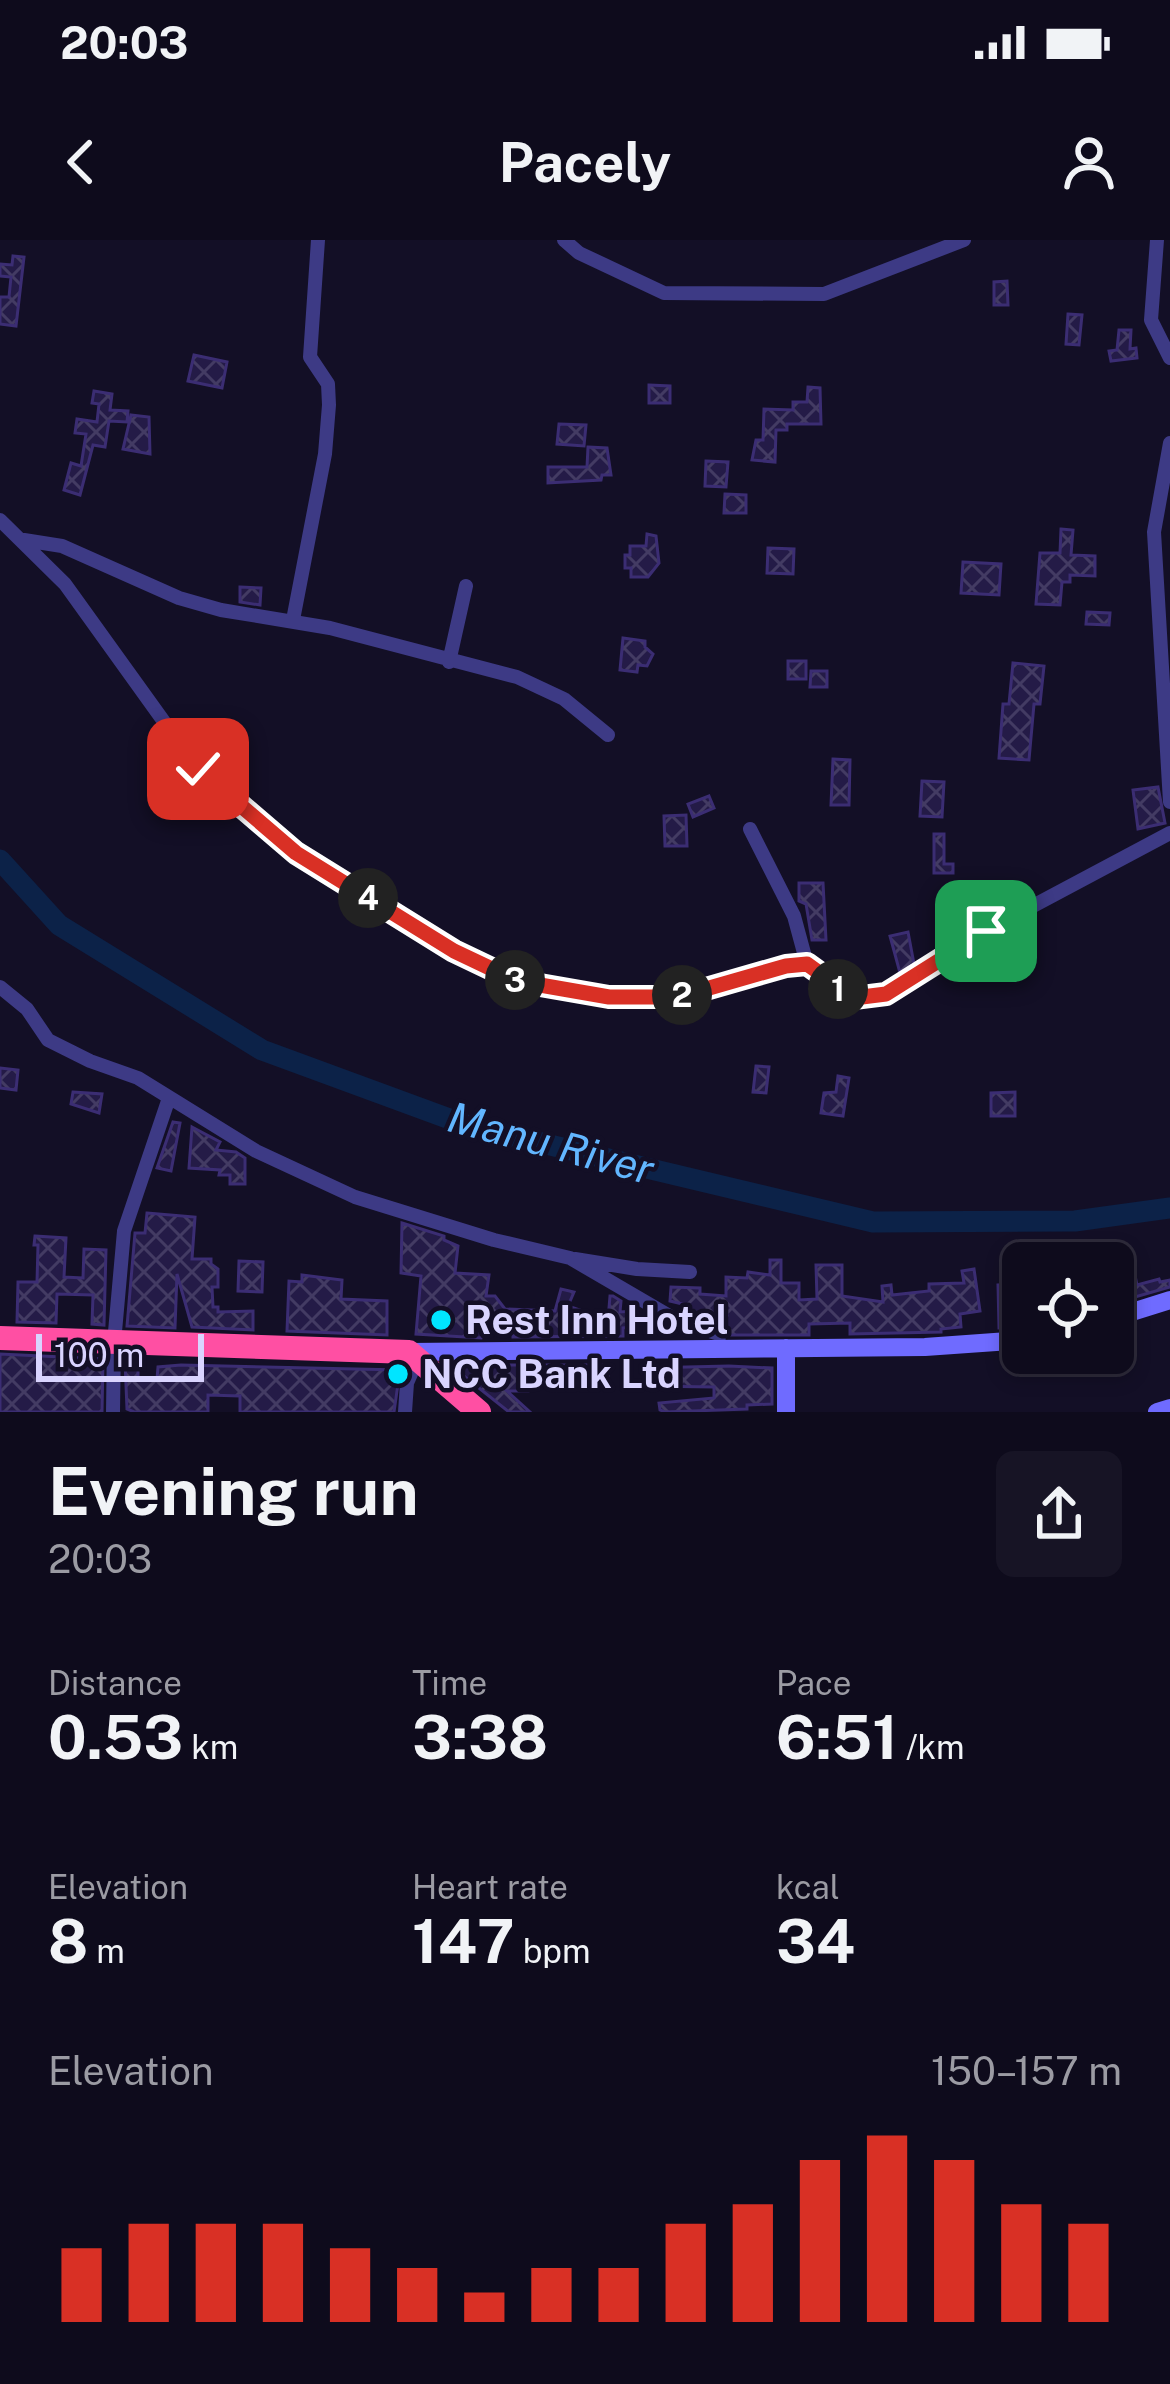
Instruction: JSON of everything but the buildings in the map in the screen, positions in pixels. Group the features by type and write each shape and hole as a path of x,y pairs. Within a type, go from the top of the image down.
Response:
{"highway":[{"path":"0,1338 413,1356 479,1412"}],"main road":[{"path":"1134,1311 1170,1300"},
{"path":"413,1356 925,1347 1002,1342"},
{"path":"786,1348 786,1412"},
{"path":"1157,1412 1170,1408"}],"street":[{"path":"293,620 321,476 328,405 328,385 310,357 318,240"},
{"path":"564,240 579,253 664,293 824,295 964,240"},
{"path":"1157,240 1151,320 1170,358"},
{"path":"1170,443 1154,532 1170,802"},
{"path":"0,520 65,584 198,769 296,853 454,951 517,981 609,997 678,997 807,964"},
{"path":"24,540 62,546 179,598 221,610 293,620 517,677 564,699 608,735"},
{"path":"449,662 466,586"},
{"path":"750,829 794,916 807,964 854,998 886,994 986,931 1170,833"},
{"path":"0,987 27,1009 48,1040 139,1078 256,1150 355,1197 570,1258 690,1272"},
{"path":"113,1412 124,1232 169,1098"},
{"path":"570,1258 678,1321 719,1334 718,1349"},
{"path":"405,1412 413,1356"}],"waterway":[{"name":"Manu River","path":"0,860 59,925 262,1050 466,1125 873,1222 1075,1221 1170,1208"}],"place":[{"name":"Rest Inn Hotel","path":"441,1320"},
{"name":"NCC Bank Ltd","path":"398,1374"}],"route":[{"path":"198,769 296,853 454,951 517,981 609,997 678,997 807,964 854,998 870,998 912,979 986,931"}]}
